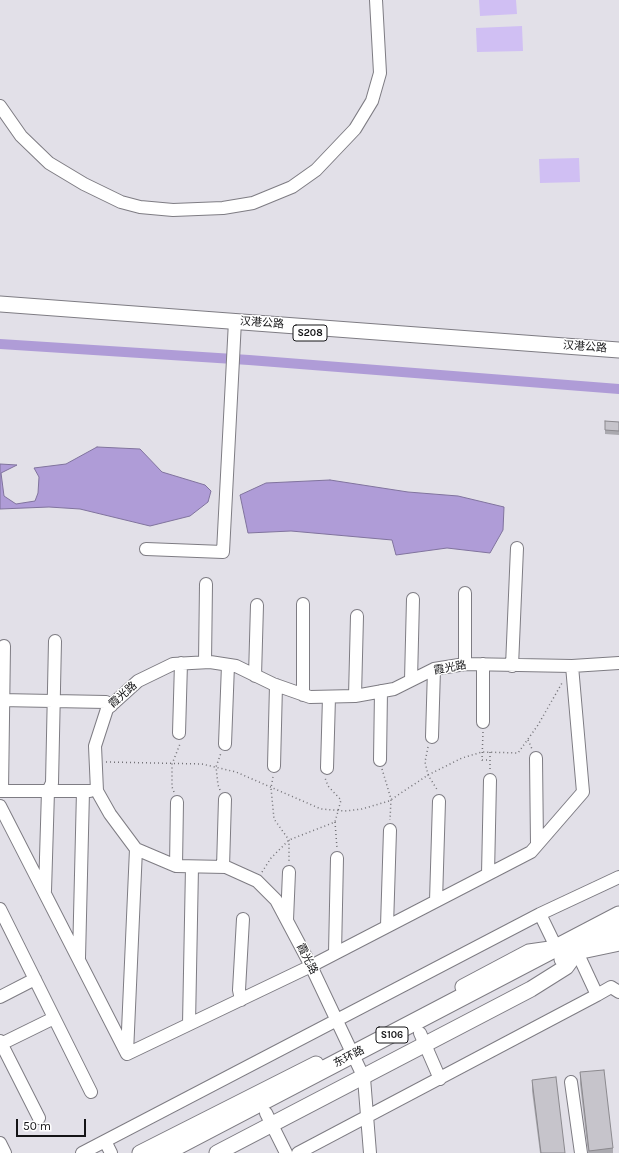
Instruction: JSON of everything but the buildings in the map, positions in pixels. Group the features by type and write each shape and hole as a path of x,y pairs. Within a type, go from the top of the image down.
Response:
{"highway":[{"name":"东环路","path":"188,1153 269,1119 360,1062 619,915"},
{"name":"东环路","path":"164,1153 360,1062 422,1039 619,930"}],"main road":[{"name":"汉港公路","path":"0,304 619,357"},
{"name":"汉港公路","path":"0,312 235,324 619,350"},
{"path":"577,952 619,943"},
{"path":"140,1153 360,1062"},
{"path":"217,1153 269,1119"}],"street":[{"path":"0,106 20,136 49,163 84,184 121,202 140,207 173,210 223,208 253,203 292,187 316,170 355,129 372,101 380,73 376,0"},
{"path":"146,549 224,552 232,360 235,324"},
{"path":"512,666 517,548"},
{"path":"205,662 206,584"},
{"path":"464,664 466,593"},
{"path":"411,680 413,599"},
{"path":"303,604 303,694"},
{"path":"255,676 257,605"},
{"path":"355,696 357,616"},
{"path":"45,892 48,791 52,783 55,641"},
{"path":"4,646 1,700 1,791 97,791"},
{"name":"霞光路","path":"375,1153 371,1116 360,1062 336,1020 311,966 276,900 257,881 223,867 176,866 136,849 110,814 97,791 95,746 107,709 138,681 173,664 181,663 205,662 236,666 276,685 310,697 329,697 355,696 394,688 434,669 464,664 572,666 619,663"},
{"path":"180,733 181,663"},
{"path":"483,664 483,722"},
{"path":"225,744 228,665"},
{"path":"127,1054 311,966 531,852 583,792 572,666"},
{"path":"432,737 434,669"},
{"path":"274,766 276,685"},
{"path":"380,760 381,691"},
{"path":"327,768 329,697"},
{"path":"1,700 106,702 111,706"},
{"path":"536,758 537,845"},
{"path":"488,874 490,780"},
{"path":"78,959 83,791"},
{"path":"223,867 225,799"},
{"path":"436,901 439,801"},
{"path":"176,866 177,802"},
{"path":"0,806 127,1054"},
{"path":"387,926 390,830"},
{"path":"127,1054 136,849"},
{"path":"335,953 337,858"},
{"path":"189,1024 192,867"},
{"path":"287,922 289,872"},
{"path":"82,1153 540,914 619,877"},
{"path":"0,909 91,1092"},
{"path":"540,914 557,949"},
{"path":"241,1000 239,990 243,920"},
{"path":"577,952 597,995"},
{"path":"0,997 35,978"},
{"path":"298,1153 371,1116 611,987 619,992"},
{"path":"39,1118 1,1043 54,1018"},
{"path":"422,1039 440,1079"},
{"path":"571,1082 581,1153"},
{"name":"霞光路","path":"370,1153 371,1116"},
{"path":"269,1119 286,1153"},
{"path":"105,1141 111,1153"},
{"path":"0,1143 5,1153"}],"path":[{"path":"96,762 202,764 236,772 321,808 339,810 362,809 391,800 428,775 462,758 482,752 518,753 538,725 572,666"},
{"path":"483,722 482,760 490,760"},
{"path":"177,802 172,787 172,764 180,746 180,733"},
{"path":"432,737 427,750 425,762 428,775 439,792 439,801"},
{"path":"225,744 216,767 218,785 225,799"},
{"path":"490,752 490,780"},
{"path":"380,760 391,800 390,830"},
{"path":"274,766 271,788 274,819 289,840 289,872"},
{"path":"327,768 325,776 328,786 341,800 335,822 337,833 337,858"},
{"path":"257,881 271,858 289,840 335,822"}],"shaded area":[{"path":"479,0 516,0 517,14 480,16"},
{"path":"522,26 523,51 477,52 476,28"},
{"path":"579,158 580,182 540,183 539,159"},
{"path":"97,447 140,449 162,472 205,485 211,491 208,502 190,516 150,526 80,509 49,507 0,509 0,464 17,465 1,473 4,496 16,504 35,501 38,493 39,477 34,468 66,464"},
{"path":"330,480 408,492 458,496 504,507 503,530 490,553 447,548 396,555 392,540 291,531 248,533 240,495 266,483"}],"waterway":[{"path":"0,344 249,360 619,389"}]}
